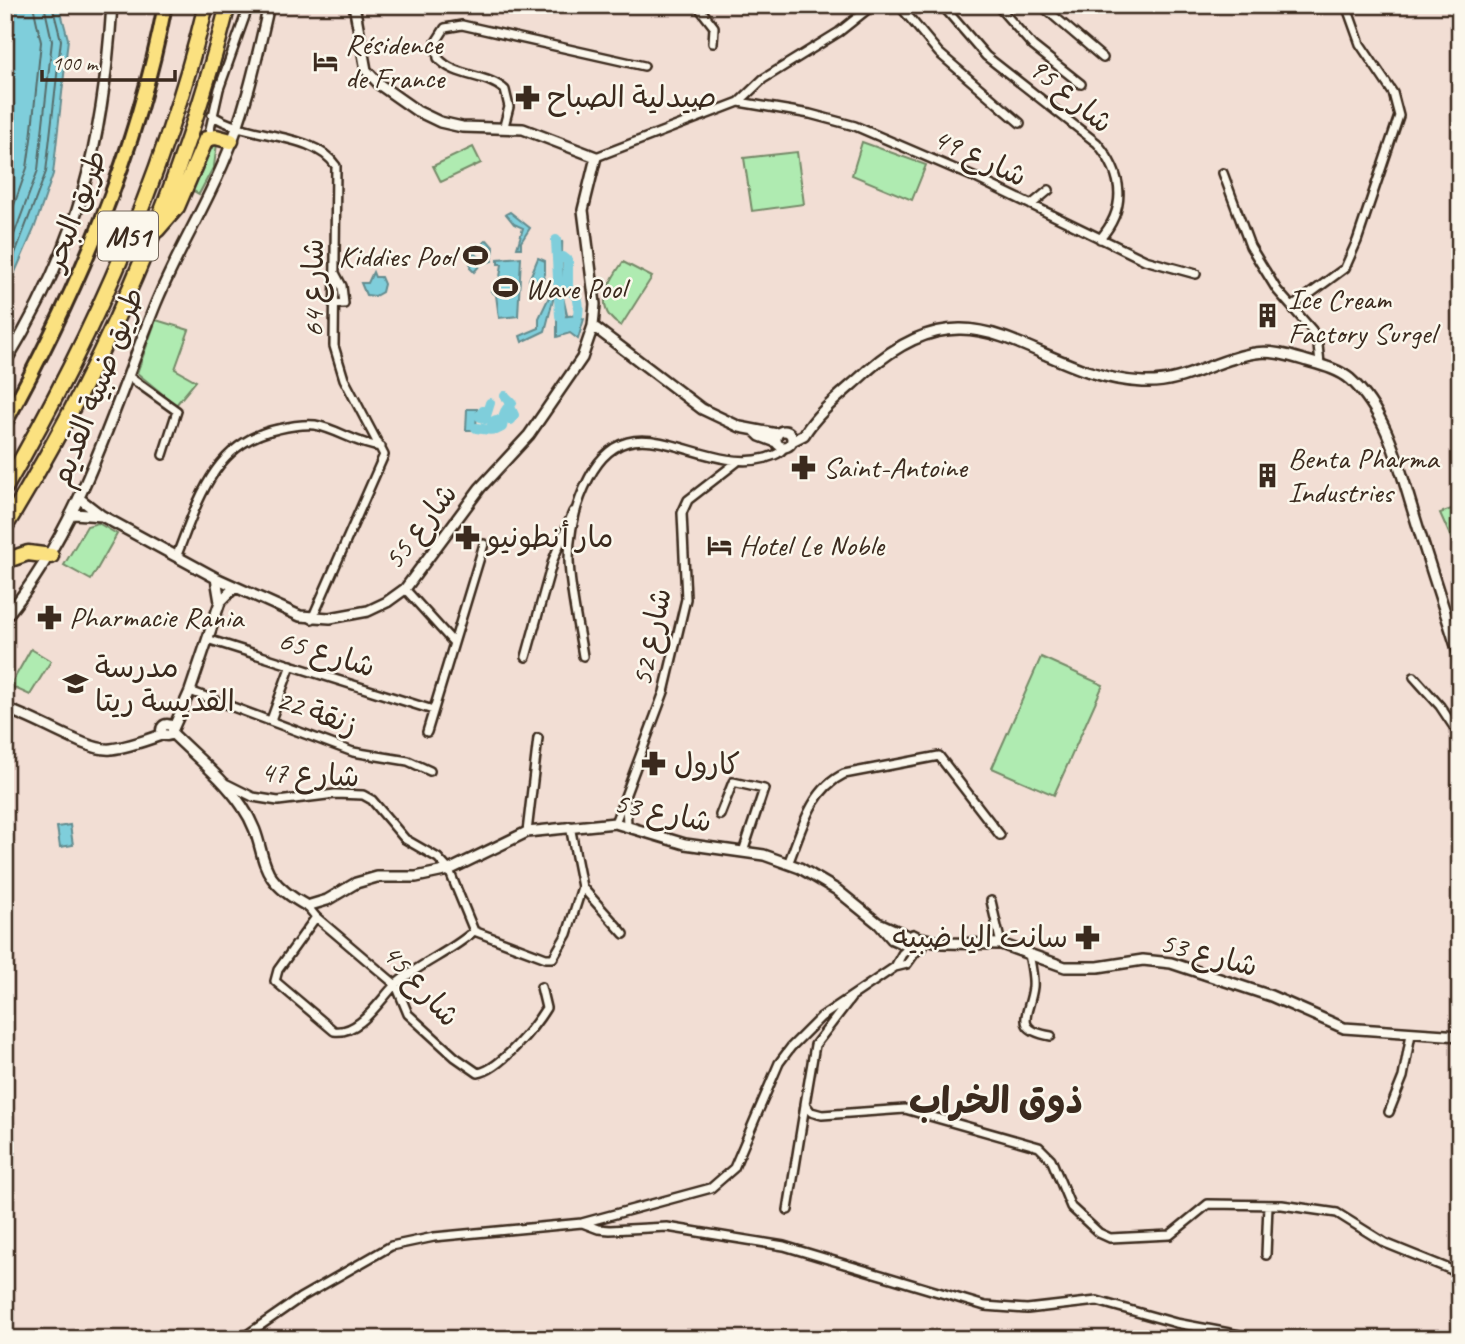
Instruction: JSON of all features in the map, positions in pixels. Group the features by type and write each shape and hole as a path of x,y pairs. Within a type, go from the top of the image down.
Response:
{"highway":[{"name":"طريق البحر","path":"5,424 51,340 98,234 141,104 165,5"},
{"name":"M51","path":"5,488 51,408 112,278 183,88 205,5"},
{"name":"M51","path":"5,527 54,446 92,372 153,233 202,92 228,5"},
{"path":"153,233 177,207 208,138 234,134"},
{"path":"5,561 28,553 51,556"}],"street":[{"name":"طريق البحر","path":"5,363 51,278 86,189 104,100 112,5"},
{"path":"208,138 212,115 249,5"},
{"name":"طريق ضبية القديم","path":"5,618 51,556 74,514 155,306 234,134 269,5"},
{"path":"354,5 363,60 380,85 417,110 440,121 473,128 504,126 533,132 596,157 738,102 763,79 839,32 873,5"},
{"path":"696,5 714,27 713,43"},
{"path":"899,5 939,53 1020,123"},
{"name":"شارع 95","path":"942,5 986,56 1087,134 1108,155 1119,178 1121,192 1116,215 1100,239"},
{"path":"998,5 1033,46 1081,84"},
{"path":"1292,307 1345,268 1357,241 1399,116 1393,93 1360,44 1346,5"},
{"path":"1047,7 1103,58"},
{"path":"504,126 509,107 505,90 491,81 451,69 438,58 436,42 445,28 462,26 644,66"},
{"name":"شارع 49","path":"738,102 810,114 855,126 1031,205 1145,260 1196,274"},
{"path":"212,115 234,134"},
{"name":"شارع 64","path":"234,134 303,144 331,158 336,166 333,332 337,360 353,399 381,447"},
{"name":"شارع 55","path":"80,499 102,516 216,578 280,608 312,619 368,611 405,589 480,488 534,428 582,358 593,326 595,304 583,210 596,157"},
{"path":"1223,173 1250,246 1276,290 1315,337 1320,364"},
{"path":"1031,205 1049,190"},
{"path":"593,326 702,409 727,422 754,430 768,440 799,440 856,382 901,345 924,336 962,328 994,332 1103,375 1142,382 1184,378 1231,359 1256,353 1276,353 1320,364 1348,377 1357,386 1373,409 1399,458 1460,658"},
{"path":"128,376 177,411 163,455"},
{"path":"177,555 211,473 242,443 264,432 301,424 325,428 348,440 381,447 383,460 312,619"},
{"path":"526,657 553,560 596,463 605,453 630,439 648,440 737,462 752,462 766,457 783,440"},
{"name":"شارع 52","path":"615,823 664,692 686,599 682,513 688,500 737,462"},
{"path":"576,505 569,558 583,656"},
{"name":"شارع 55","path":"74,514 102,516"},
{"path":"427,732 484,544"},
{"path":"216,578 220,602"},
{"path":"5,709 38,720 99,749 110,750 147,740 167,730 190,691 220,602 235,587"},
{"path":"405,589 453,642"},
{"name":"شارع 65","path":"207,639 433,710"},
{"path":"271,720 291,666"},
{"path":"1414,677 1440,706 1460,736"},
{"name":"زنقة 22","path":"190,691 353,752 408,761 430,771"},
{"path":"167,730 226,784 250,820 271,880 286,894 307,906"},
{"path":"527,832 538,738"},
{"path":"788,864 814,802 831,780 852,772 940,756 1000,835"},
{"path":"720,814 733,782 764,789 743,852"},
{"name":"شارع 47","path":"226,784 253,797 278,802 327,794 363,795 372,800 405,839 438,858 449,870"},
{"name":"شارع 52","path":"626,799 627,825"},
{"name":"شارع 53","path":"307,906 327,900 356,883 377,877 416,877 449,870 527,832 570,825 615,823 685,844 743,852 788,864 821,879 911,947"},
{"path":"449,870 474,931 546,958 553,958 563,941 582,887 570,825"},
{"path":"582,887 624,934"},
{"path":"991,901 1001,944"},
{"name":"شارع 45","path":"307,906 316,917 396,985 408,1014 478,1073 484,1073 509,1052 540,1018 546,1008 541,987"},
{"path":"316,917 278,970 275,981 334,1031 340,1032 355,1026 396,985 474,931"},
{"name":"شارع 53","path":"879,924 892,940 911,947 942,943 1001,944 1057,965 1079,968 1143,960 1171,963 1271,996 1344,1028 1460,1036"},
{"name":"شارع 53","path":"911,947 922,938 942,943"},
{"path":"241,1339 300,1298 391,1246 434,1237 582,1223 701,1192 726,1177 745,1146 779,1063 805,1031 895,967 911,947"},
{"path":"895,967 907,964 911,947"},
{"path":"1029,954 1033,985 1025,1014 1026,1023 1033,1031 1051,1036"},
{"path":"788,1210 815,1045 851,998"},
{"path":"1389,1112 1402,1077 1411,1034"},
{"path":"805,1104 811,1112 822,1115 905,1109 1039,1147 1051,1159 1071,1207 1099,1233 1110,1238 1170,1235 1208,1204 1268,1205 1343,1214 1385,1243 1452,1270 1460,1278"},
{"path":"1266,1255 1268,1205"},
{"path":"582,1223 598,1229 667,1227 784,1246 985,1306 1027,1309 1097,1301 1176,1323 1261,1339"}],"green space":[{"path":"862,142 926,165 912,200 852,175"},
{"path":"217,144 214,166 199,194 192,190 209,150"},
{"path":"473,147 481,163 441,182 433,166"},
{"path":"797,152 804,204 752,211 744,158"},
{"path":"623,262 652,277 621,326 612,319 605,304 608,287"},
{"path":"156,320 189,330 175,369 196,381 176,405 137,373"},
{"path":"1460,506 1460,558 1440,513"},
{"path":"98,523 117,534 91,580 64,565 87,526"},
{"path":"31,649 51,661 30,695 10,686"},
{"path":"1041,657 1103,685 1054,795 992,768"}],"water":[{"path":"5,5 59,5 68,39 53,174 34,229 5,295"},
{"path":"510,212 530,228 521,242 521,248 517,248 523,228 514,224 506,214"},
{"name":"Kiddies Pool","path":"487,240 494,248 492,261 481,264 474,272 470,268 471,257 474,253 482,259 486,256 483,243"},
{"name":"Wave Pool","path":"521,257 518,316 499,318 496,295 491,291 500,277 502,264 498,264 498,259"},
{"path":"538,258 545,261 545,274 541,285 533,286 529,280"},
{"path":"373,272 375,277 381,277 384,284 382,292 375,296 366,295 361,283 368,283"},
{"path":"550,295 554,296 545,331 522,342 520,336 539,328 539,318"},
{"path":"578,315 584,319 578,339 570,333 557,337 557,317"},
{"path":"467,409 477,409 476,430 466,430"},
{"path":"70,825 73,845 60,847 57,827"}],"waterway":[{"path":"556,240 560,316"},
{"path":"562,242 561,289 567,316"},
{"path":"563,257 568,261 568,288 578,299 578,315"},
{"path":"561,263 564,291"},
{"path":"562,297 563,316"},
{"path":"476,428 490,430 493,429 496,429 501,424 496,420 492,422 493,429 496,430 502,427 503,421 504,419 504,417 505,415 505,413 506,411 510,410 513,415 510,419 505,418 505,416 505,415 505,412 507,410 509,408 514,415 511,420 504,418 504,416 505,411 512,403 505,396"},
{"path":"483,411 479,416 485,419 490,403"}],"place":[{"name":"Résidence de France","path":"325,61"},
{"name":"صيدلية الصباح","path":"527,97"},
{"name":"Kiddies Pool","path":"475,256"},
{"name":"Wave Pool","path":"505,288"},
{"name":"Ice Cream Factory Surgel","path":"1268,316"},
{"name":"Saint-Antoine","path":"803,467"},
{"name":"Benta Pharma Industries","path":"1268,475"},
{"name":"مار أنطونيو","path":"467,537"},
{"name":"Hotel Le Noble","path":"719,545"},
{"name":"Pharmacie Rania","path":"49,617"},
{"name":"مدرسة القديسة ريتا","path":"75,684"},
{"name":"كارول","path":"654,764"},
{"name":"سانت اليا ضبيه","path":"1088,937"}],"district":[{"name":"ذوق الخراب","path":"996,1100"}]}
